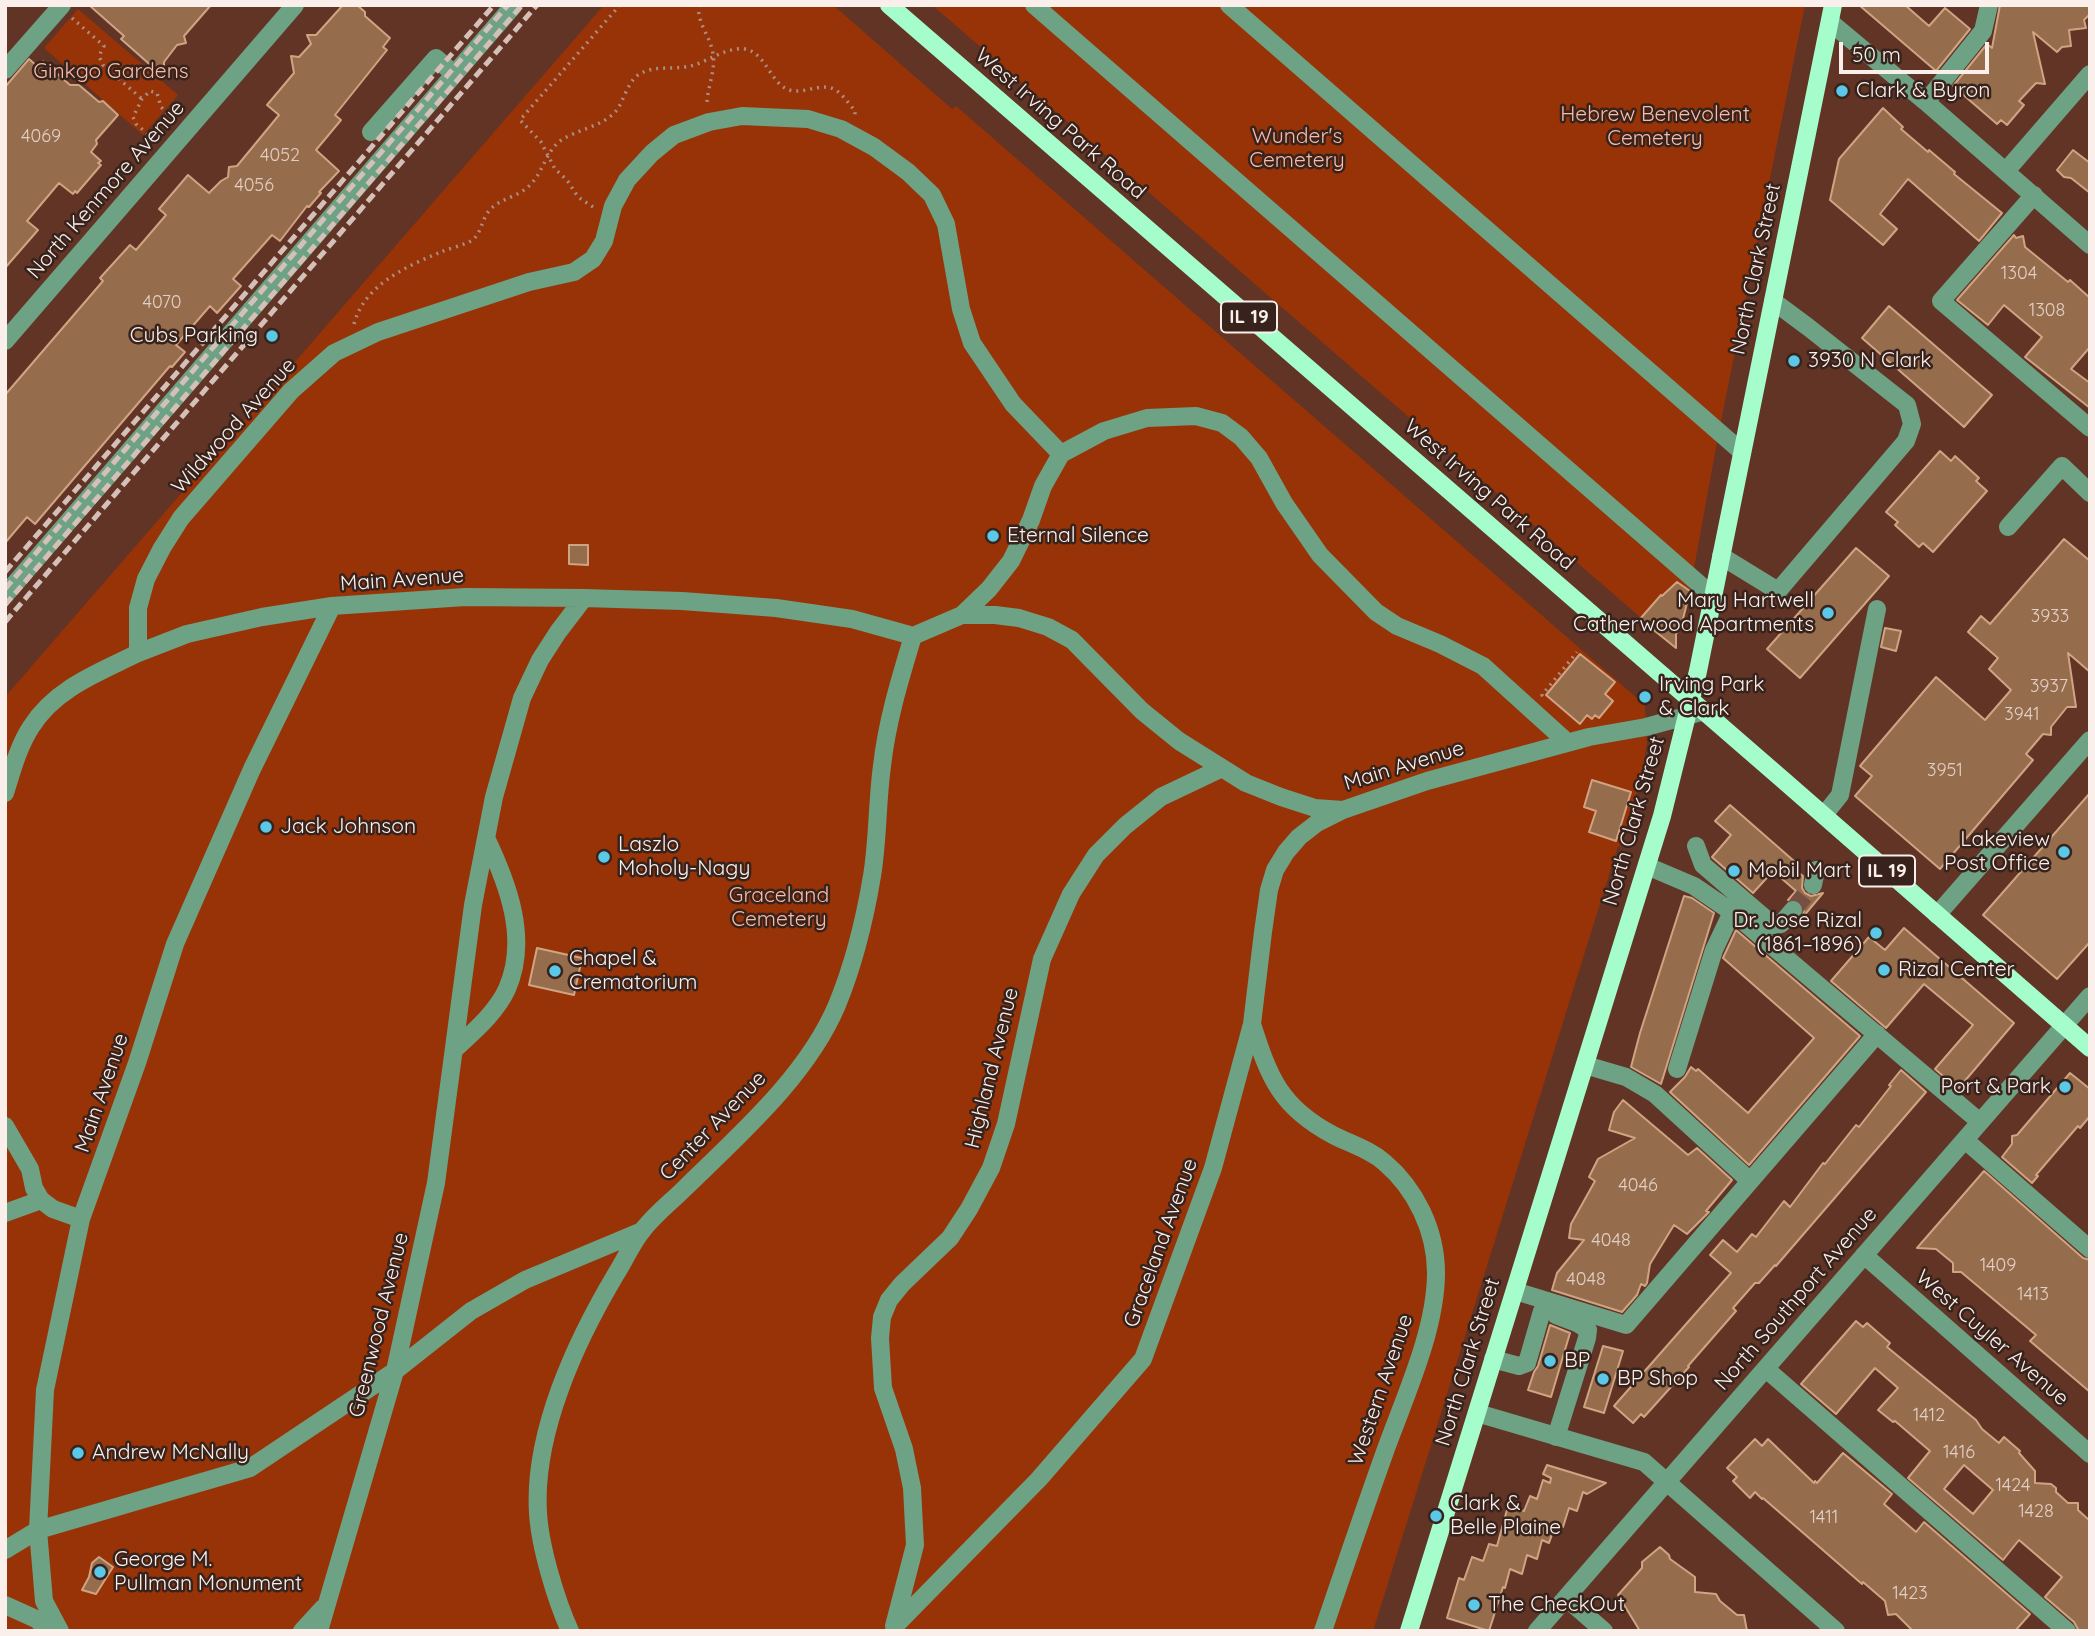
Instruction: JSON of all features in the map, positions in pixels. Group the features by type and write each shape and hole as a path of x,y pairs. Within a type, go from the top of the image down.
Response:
{"main road":[{"name":"West Irving Park Road","path":"888,5 1694,709 1824,816 2090,1048"},
{"name":"North Clark Street","path":"1409,1631 1694,709 1713,596 1831,13"}],"street":[{"name":"North Kenmore Avenue","path":"5,341 295,5"},
{"path":"5,595 514,5"},
{"path":"1034,5 1713,596"},
{"path":"1228,5 1742,452"},
{"path":"1926,102 1983,31 1989,5"},
{"path":"5,70 66,11"},
{"path":"1831,13 1926,102 2090,245"},
{"path":"371,132 436,58 454,74"},
{"path":"2006,171 2090,74"},
{"path":"611,214 627,180 652,153 674,135 709,122 742,116 808,119 841,129 874,147 908,172 932,195 946,224 961,309 972,343 1013,404 1061,454"},
{"path":"2034,195 1941,301 2090,428"},
{"name":"Wildwood Avenue","path":"138,653 138,608 146,579 162,548 181,517 291,391 334,353 378,332 529,282 574,272 593,259 604,241 611,214"},
{"path":"1721,556 1778,591 1906,441 1912,424 1907,405 1773,301"},
{"path":"913,636 962,615 989,589 1011,561 1031,520 1043,486 1061,454 1104,432 1147,418 1196,416 1222,423 1241,437 1258,458 1284,503 1321,555 1376,612 1397,626 1483,666 1568,743"},
{"path":"2008,527 2062,466 2090,492"},
{"name":"Main Avenue","path":"60,1631 44,1601 38,1530 45,1390 81,1219 137,1063 175,944 252,769 332,606 465,597 682,601 776,608 852,619 913,636"},
{"name":"Greenwood Avenue","path":"319,1631 394,1371 436,1183 473,905 494,797 522,698 540,660 584,598"},
{"path":"5,793 31,726 70,687 138,653 187,634 262,617 332,606"},
{"path":"1824,816 1840,795 1877,609"},
{"name":"Main Avenue","path":"962,615 1019,618 1048,627 1072,640 1142,711 1179,741 1246,783 1315,808 1343,810 1427,781 1568,743 1646,727 1694,709"},
{"name":"Center Avenue","path":"570,1631 547,1564 538,1515 538,1487 545,1443 557,1399 577,1346 642,1231 743,1131 799,1068 837,1005 854,956 872,877 889,719 913,636"},
{"path":"1937,915 2090,740"},
{"name":"Highland Avenue","path":"893,1629 915,1545 912,1488 904,1448 883,1388 880,1339 882,1317 889,1300 902,1284 950,1238 991,1168 1006,1124 1042,958 1071,894 1096,855 1125,825 1161,797 1222,768"},
{"name":"Graceland Avenue","path":"893,1629 1038,1479 1143,1359 1213,1168 1252,1024 1269,890 1275,870 1299,837 1317,823 1343,810"},
{"path":"454,1050 485,1020 506,990 517,955 512,908 502,872 486,838"},
{"path":"1696,846 1703,865 1773,925 1780,923 1793,910"},
{"path":"1647,866 1693,886 1732,912 1980,1122"},
{"path":"1677,1069 1714,950 1732,912"},
{"name":"North Southport Avenue","path":"1537,1631 2090,996"},
{"name":"Western Avenue","path":"1252,1024 1265,1063 1279,1092 1296,1111 1312,1124 1384,1161 1406,1185 1424,1213 1436,1272 1434,1302 1422,1352 1356,1531 1323,1631"},
{"path":"1513,1296 1626,1325 1877,1034"},
{"path":"1585,1065 1626,1077 1655,1094 1749,1180"},
{"path":"8,1134 30,1169 34,1188 41,1200 53,1209 81,1219"},
{"path":"1965,1140 2090,1249"},
{"path":"5,1213 41,1200"},
{"path":"5,1550 38,1530 250,1468 394,1371 471,1311 514,1286 642,1231"},
{"name":"West Cuyler Avenue","path":"1864,1255 2090,1454"},
{"path":"1513,1296 1588,1330 1556,1437"},
{"path":"1493,1359 1519,1366 1527,1363 1542,1311"},
{"path":"1766,1369 2067,1631"},
{"path":"1477,1413 1644,1462 1836,1631"},
{"path":"1566,1598 1604,1631"},
{"path":"5,1605 36,1619 51,1631"},
{"name":"Greenwood Avenue","path":"302,1631 326,1605"}],"path":[{"path":"611,214 586,204 579,197 555,169 541,142 520,120 620,5"},
{"path":"699,5 698,12 714,57 707,98 709,122"},
{"path":"66,11 104,46 99,56 103,65 142,99"},
{"path":"356,342 353,327 355,317 378,285 419,262 469,242 478,235 491,209 529,187 560,141 602,122 615,111 634,77 650,69 692,66 730,51 746,49 757,55 781,86 793,91 807,91 821,86 836,91 855,111 855,137"},
{"path":"148,134 133,119 146,94 153,91 159,96 161,107 167,113"},
{"path":"1551,703 1542,695 1577,652"}],"green space":[{"name":"Graceland Cemetery","path":"604,5 833,5 952,109 956,106 1645,705 1647,743 1641,779 1373,1631 5,1631 5,697"},
{"name":"Wunder's Cemetery","path":"932,5 1805,5 1719,431 1690,590 1676,633 1669,642"},
{"name":"Ginkgo Gardens","path":"78,9 178,95 143,135 44,48"}],"building":[{"path":"89,5 211,5 184,36 186,43 177,45 164,62 164,77 121,39 124,36"},
{"path":"343,5 357,5 365,12 365,16 390,38 383,47 387,50 335,115 341,120 316,150 339,171 280,241 272,235 233,279 241,286 217,313 210,306 176,345 185,352 170,366 35,524 27,517 5,543 5,395 103,281 100,278 130,245 136,250 166,215 159,209 188,175 209,193 228,177 229,167 237,166 279,115 267,105 294,73 291,56 299,57 311,44 307,35 316,35"},
{"path":"1859,5 1905,5 1929,26 1945,8 1970,29 1936,71"},
{"path":"2000,5 2090,5 2090,14 2084,20 2086,28 2069,30 2071,46 2062,47 2057,52 2033,32 2045,84 2036,83 2019,101 2024,105 2007,125 2001,120 1997,124 1953,86 1987,44 1992,48"},
{"path":"29,59 38,67 43,61 70,85 79,85 118,115 96,140 97,144 91,152 101,161 98,163 101,165 77,193 75,191 73,194 59,183 27,221 38,230 5,268 5,87"},
{"path":"1883,108 1903,127 1901,129 2002,213 1979,241 1908,179 1880,214 1897,229 1883,245 1830,200 1839,159"},
{"path":"2073,150 2090,163 2090,193 2057,170"},
{"path":"2014,235 2016,238 2023,236 2025,247 2090,298 2090,347 2071,369 2090,383 2090,408 2025,357 2042,337 2004,305 1988,325 1957,300"},
{"path":"1889,306 1992,395 1964,427 1862,338"},
{"path":"1940,451 1951,461 1955,456 1979,478 1976,481 1987,491 1933,552 1923,543 1919,547 1895,525 1898,522 1886,512"},
{"path":"2064,539 2090,561 2090,672 2068,653 2076,707 2067,707 2051,727 2051,735 2043,734 2026,754 2033,760 1940,869 1855,796 1872,776 1860,766 1936,677 1985,720 2011,690 1989,669 1998,658 1968,632 1981,616 1990,624"},
{"path":"569,545 588,545 588,565 569,564"},
{"name":"Mary Hartwell Catherwood Apartments","path":"1856,548 1889,576 1800,678 1767,649"},
{"path":"1677,582 1690,591 1681,627 1676,634 1676,648 1640,619 1661,595"},
{"path":"1885,628 1901,631 1896,651 1881,647"},
{"path":"1580,654 1615,682 1605,694 1613,701 1599,718 1595,715 1592,719 1587,715 1580,724 1546,695"},
{"path":"1592,780 1631,792 1616,841 1589,832 1596,811 1584,807"},
{"name":"Lakeview Post Office","path":"2090,793 2090,942 2057,979 1983,915"},
{"path":"1730,805 1794,861 1790,866 1803,876 1802,888 1805,893 1811,896 1823,893 1802,918 1804,911 1801,902 1788,900 1796,891 1773,871 1753,893 1712,857 1731,835 1715,821"},
{"path":"1684,896 1692,898 1714,913 1661,1084 1631,1067"},
{"path":"1904,928 2014,1023 1958,1089 1935,1069 1973,1025 1924,984 1886,1028 1831,981 1869,937 1885,950"},
{"path":"1736,930 1860,1036 1749,1165 1670,1092 1691,1067 1696,1071 1698,1069 1748,1113 1814,1038 1723,958"},
{"name":"Chapel & Crematorium","path":"537,948 582,958 574,995 529,985"},
{"path":"1901,1070 1926,1092 1776,1266 1759,1283 1755,1283 1733,1308 1736,1311 1689,1367 1644,1417 1641,1414 1633,1423 1614,1406 1731,1273 1710,1255 1723,1240 1737,1252 1752,1234 1756,1237 1784,1201 1790,1207 1823,1163 1825,1164 1856,1125 1859,1127"},
{"path":"2070,1073 2090,1089 2090,1116 2080,1128 2078,1126 2032,1183 2002,1157 2012,1144 2012,1136 2017,1135"},
{"path":"1623,1100 1688,1155 1697,1148 1732,1180 1706,1211 1709,1212 1687,1234 1674,1225 1650,1264 1647,1283 1645,1286 1641,1284 1637,1295 1622,1312 1552,1290 1557,1273 1584,1240 1569,1238 1571,1224 1595,1181 1589,1177 1598,1159 1635,1138 1609,1130 1614,1112"},
{"path":"1984,1171 2083,1258 2090,1260 2090,1392 2030,1341 2036,1335 1961,1272 1953,1272 1953,1263 1936,1249 1917,1248"},
{"path":"1856,1321 1863,1327 1867,1323 1890,1343 1887,1347 1976,1420 1982,1429 1999,1443 2004,1437 2020,1451 2035,1471 2035,1483 2051,1484 2068,1503 2078,1503 2078,1510 2090,1521 2090,1631 2079,1631 2074,1622 2045,1597 2062,1577 2019,1540 2003,1560 1908,1478 1930,1451 1878,1410 1898,1388 1875,1368 1836,1414 1801,1384","holes":["1964,1465 1993,1490 1973,1514 1944,1489"]},
{"name":"BP","path":"1550,1325 1570,1333 1551,1397 1528,1390"},
{"name":"BP Shop","path":"1603,1346 1623,1351 1604,1413 1584,1407"},
{"path":"1755,1439 1762,1446 1768,1439 1814,1483 1817,1483 1843,1453 1892,1494 1884,1504 1916,1532 1924,1522 2030,1614 2015,1631 1913,1631 1896,1614 1888,1615 1885,1601 1763,1498 1755,1492 1750,1498 1733,1481 1737,1477 1727,1468"},
{"path":"1547,1465 1606,1483 1587,1494 1583,1492 1577,1511 1569,1508 1563,1527 1556,1523 1549,1543 1542,1540 1537,1559 1527,1555 1522,1574 1510,1569 1489,1631 1447,1618 1459,1578 1464,1580 1472,1557 1483,1561 1489,1544 1497,1546 1508,1506 1524,1511 1530,1496 1537,1499 1543,1480 1550,1483 1551,1478 1543,1474"},
{"path":"1660,1547 1670,1559 1695,1577 1695,1592 1716,1594 1720,1601 1737,1615 1744,1615 1747,1631 1640,1631 1618,1595 1642,1568 1642,1562"},
{"name":"George M. Pullman Monument","path":"99,1557 113,1567 96,1594 82,1590 92,1563"}],"tunnel":[{"path":"1793,910 1813,885"}],"railway":[{"path":"5,572 494,5"},
{"path":"5,589 508,5"},
{"path":"5,605 522,5"},
{"path":"5,622 537,5"}],"place":[{"name":"Clark & Byron","path":"1842,91"},
{"name":"Cubs Parking","path":"272,336"},
{"name":"3930 N Clark","path":"1794,361"},
{"name":"Eternal Silence","path":"993,536"},
{"name":"Mary Hartwell Catherwood Apartments","path":"1828,613"},
{"name":"Irving Park & Clark","path":"1645,697"},
{"name":"Jack Johnson","path":"266,827"},
{"name":"Lakeview Post Office","path":"2064,852"},
{"name":"Laszlo Moholy-Nagy","path":"604,857"},
{"name":"Mobil Mart","path":"1734,871"},
{"name":"Dr. Jose Rizal (1861–1896)","path":"1876,933"},
{"name":"Rizal Center","path":"1884,970"},
{"name":"Chapel & Crematorium","path":"555,971"},
{"name":"Port & Park","path":"2065,1087"},
{"name":"BP","path":"1550,1361"},
{"name":"BP Shop","path":"1603,1379"},
{"name":"Andrew McNally","path":"78,1453"},
{"name":"Clark & Belle Plaine","path":"1436,1516"},
{"name":"George M. Pullman Monument","path":"100,1572"},
{"name":"The CheckOut","path":"1474,1605"}],"park label":[{"name":"Hebrew Benevolent Cemetery","path":"1655,127"}]}
